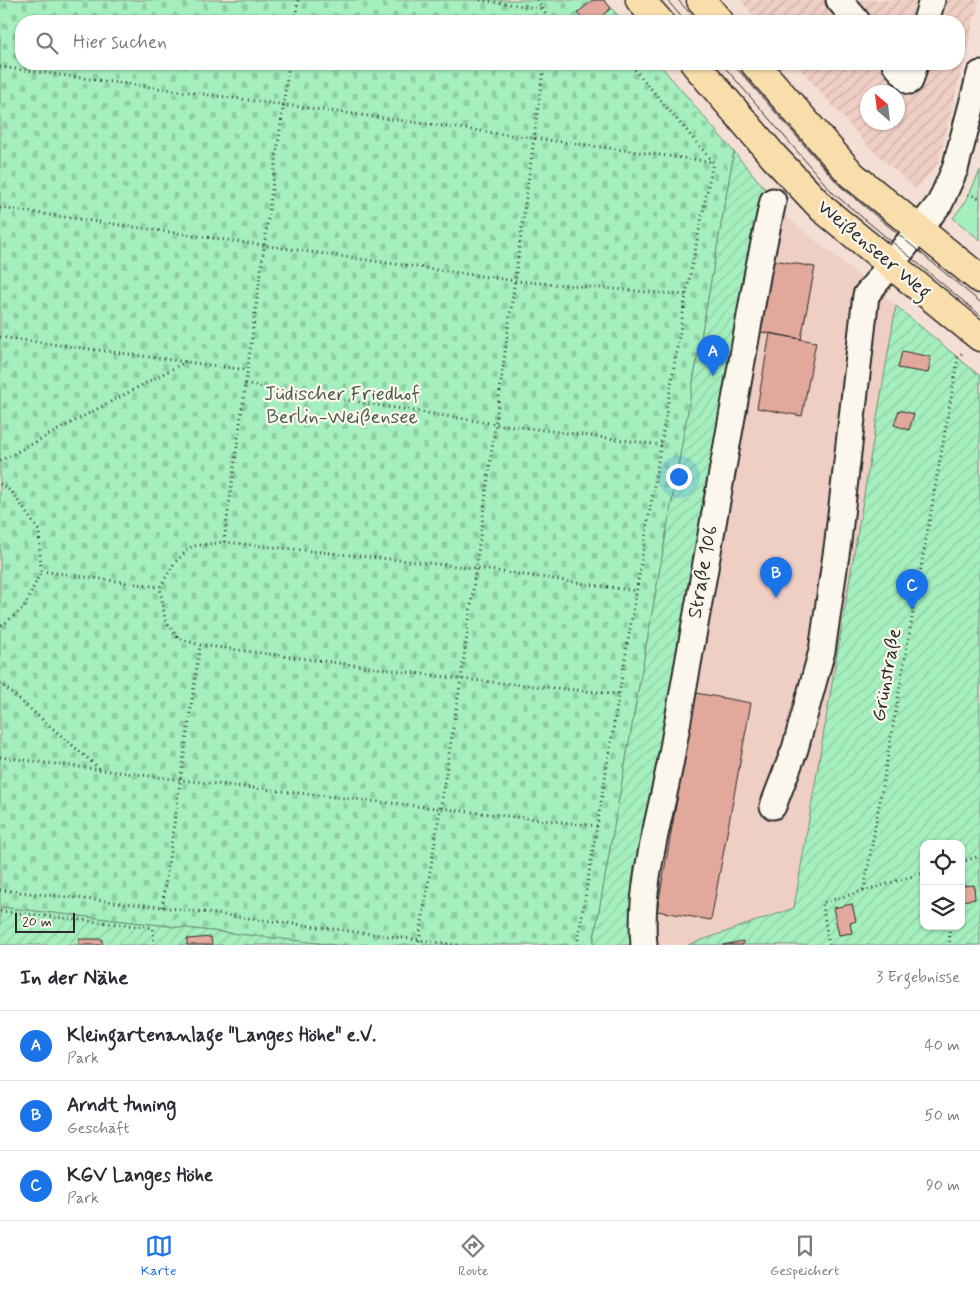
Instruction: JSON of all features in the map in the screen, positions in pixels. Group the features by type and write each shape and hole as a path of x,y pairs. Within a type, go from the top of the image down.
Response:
{"main road":[{"path":"640,0 653,15"},
{"path":"701,0 714,15"},
{"name":"Weißenseer Weg","path":"700,70 774,157 823,209 891,264 972,344"},
{"path":"760,70 852,175 980,280"}],"street":[{"path":"839,0 852,15"},
{"path":"928,15 932,0"},
{"path":"900,70 910,81 913,70"},
{"path":"773,806 795,749 822,651 838,541 866,295 940,203 955,169 980,74"},
{"name":"Straße 106","path":"644,945 642,914 671,763 756,280 773,201"}],"path":[{"path":"296,15 298,0"},
{"path":"480,0 544,9"},
{"path":"536,0 547,15"},
{"path":"0,67 15,69"},
{"path":"23,70 713,162"},
{"path":"224,542 288,70"},
{"path":"419,941 461,678 543,70"},
{"path":"635,70 713,162"},
{"path":"577,945 686,295 713,162"},
{"path":"963,192 980,198"},
{"path":"0,208 516,281 686,295"},
{"path":"0,337 187,360 247,370"},
{"name":"Grünstraße","path":"864,890 958,358 972,344"},
{"path":"0,461 187,360"},
{"path":"245,384 496,424 662,445"},
{"path":"0,484 12,492 39,531 41,571 24,608 0,627"},
{"path":"618,694 461,678 200,645 178,638 166,620 160,587 174,562 192,546 224,542 476,568 636,591"},
{"path":"41,571 160,587"},
{"path":"162,907 200,645"},
{"path":"0,683 100,769"},
{"path":"0,757 181,780 598,826"},
{"path":"965,861 980,856"},
{"path":"829,945 822,903 920,874"},
{"path":"0,890 162,907 458,945"},
{"path":"0,911 153,928 154,945"},
{"path":"949,930 950,945"}],"shaded area":[{"path":"740,0 979,0 965,56 965,15 754,15"},
{"path":"801,70 962,70 938,164 916,189 868,146"},
{"path":"783,214 896,306 794,908 688,945 651,945 650,889 774,219"}],"green space":[{"name":"Jüdischer Friedhof Berlin-Weißensee","path":"0,0 604,0 618,15 15,15 15,70 664,70 734,152 593,945 335,945 0,907"},
{"path":"734,152 767,191 636,945 593,945"},
{"path":"980,171 980,240 953,218 966,201"},
{"path":"896,306 980,376 980,945 688,945 794,908"},
{"path":"0,907 335,945 0,945"}],"building":[{"path":"593,0 604,0 611,8 603,15 579,15 577,13"},
{"path":"774,260 815,267 801,339 761,332"},
{"path":"770,333 816,342 802,416 757,408"},
{"path":"902,351 931,357 928,373 898,368"},
{"path":"899,410 914,414 909,430 894,425"},
{"path":"696,693 751,703 711,920 657,911"},
{"path":"974,885 975,899 965,900 965,886"},
{"path":"852,904 856,921 850,923 852,933 839,935 833,908"},
{"path":"211,937 212,945 187,945 187,939"},
{"path":"79,939 102,939 102,945 79,945"},
{"path":"743,941 743,945 723,945"}],"tram line":[{"path":"667,0 680,15"},
{"path":"678,0 692,15"},
{"path":"727,70 833,193 980,315"},
{"path":"738,70 840,186 980,302"}],"place":[{"name":"Kleingartenanlage \"Langes Höhe\" e.V.","path":"713,376"},
{"name":"Arndt tuning","path":"776,598"},
{"name":"KGV Langes Höhe","path":"912,610"}]}
